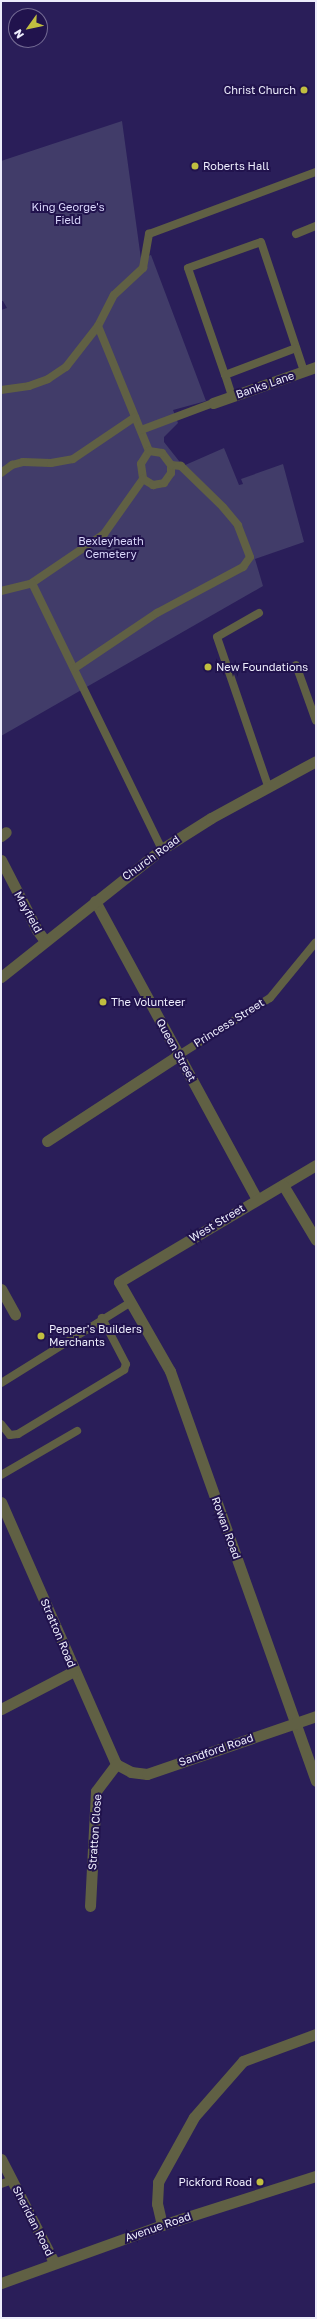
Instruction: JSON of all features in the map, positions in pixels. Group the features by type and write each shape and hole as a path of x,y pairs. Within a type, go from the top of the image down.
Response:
{"street":[{"name":"Banks Lane","path":"213,403 316,367"},
{"name":"Church Road","path":"1,977 162,849 211,818 316,761"},
{"name":"Mayfield","path":"1,860 37,930 46,941"},
{"name":"Queen Street","path":"95,901 257,1199"},
{"name":"Princess Street","path":"47,1141 179,1055"},
{"name":"West Street","path":"119,1282 316,1165"},
{"path":"283,1185 316,1240"},
{"name":"Rowan Road","path":"119,1282 170,1371 316,1781"},
{"path":"1,1289 15,1314"},
{"name":"Stratton Road","path":"1,1502 116,1764"},
{"path":"1,1709 74,1671"},
{"name":"Sandford Road","path":"116,1764 131,1772 146,1774 316,1716"},
{"name":"Stratton Close","path":"90,1906 96,1792 116,1764"},
{"path":"162,2225 157,2204 158,2182 194,2117 243,2061 316,2034"},
{"name":"Sheridan Road","path":"1,2159 54,2262"},
{"name":"Avenue Road","path":"1,2283 54,2262 162,2225 316,2176"}],"lane":[{"path":"1,390 29,386 48,379 66,366 98,326 114,295 143,268 149,234 316,172"},
{"path":"296,234 316,226"},
{"path":"232,396 188,268 261,242 304,371"},
{"path":"98,326 149,451"},
{"path":"225,375 296,348"},
{"path":"141,430 213,403"},
{"path":"1,473 12,465 23,462 51,463 73,459 135,416"},
{"path":"149,451 162,453 171,465 171,473 164,483 153,485 144,479 141,464 149,451"},
{"path":"75,668 157,613 243,567 250,557 238,525 223,507 181,466 171,465"},
{"path":"1,591 32,583 104,534 144,479"},
{"path":"32,583 75,668 162,849"},
{"path":"259,613 217,637 268,786"},
{"path":"296,665 316,721"},
{"name":"Princess Street","path":"179,1055 270,998 316,942"},
{"path":"1,1383 102,1318 131,1302"},
{"path":"1,1424 10,1435 18,1434 124,1370 126,1364 102,1318"},
{"path":"1,1475 77,1431"},
{"path":"1,2184 12,2180"}],"green space":[{"name":"Bexleyheath Cemetery","path":"122,121 141,259 151,255 206,401 173,410 178,423 164,437 164,442 183,466 224,448 239,485 243,484 241,479 283,464 304,542 255,559 263,586 1,736 1,310 7,308 3,301 1,301 1,161"}],"place":[{"name":"Christ Church","path":"304,90"},
{"name":"Roberts Hall","path":"195,166"},
{"name":"New Foundations","path":"208,667"},
{"name":"The Volunteer","path":"103,1002"},
{"name":"Pepper's Builders Merchants","path":"41,1336"},
{"name":"Pickford Road","path":"260,2182"}],"park label":[{"name":"King George's Field","path":"68,214"}]}
